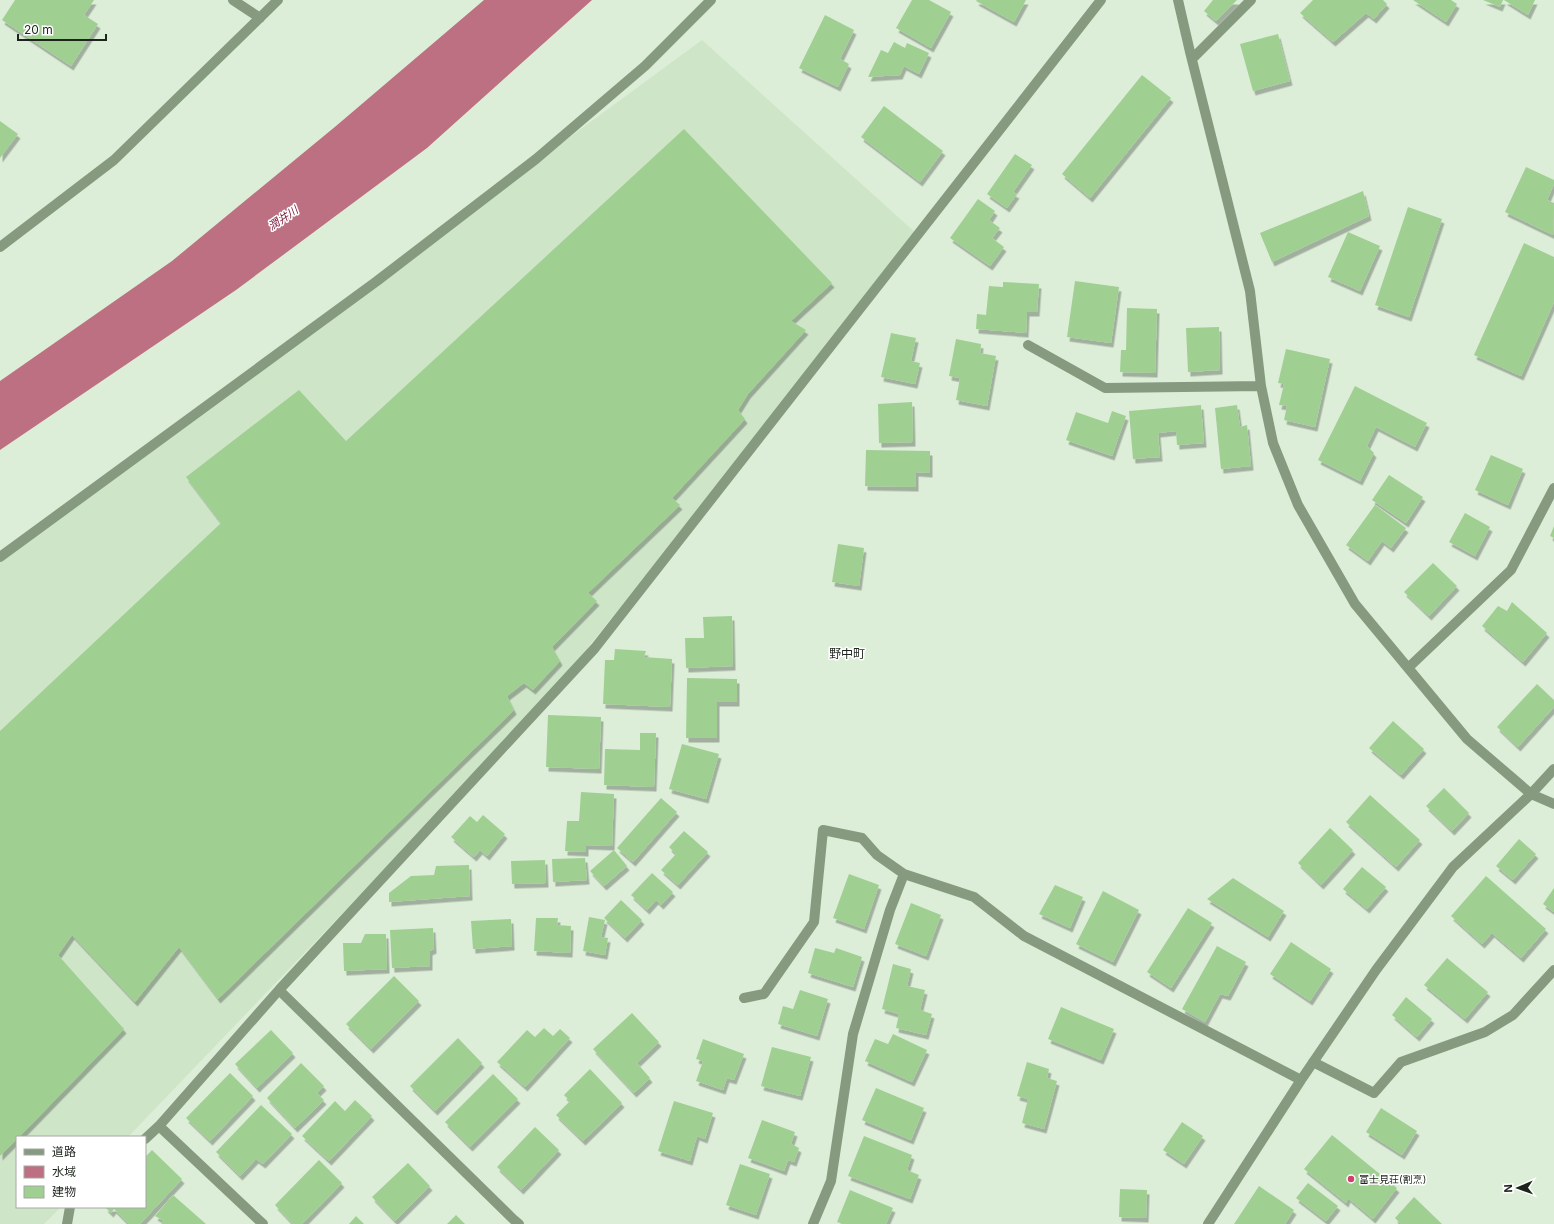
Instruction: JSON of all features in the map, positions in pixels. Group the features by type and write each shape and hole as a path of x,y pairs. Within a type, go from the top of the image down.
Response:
{"street":[{"path":"233,0 260,18"},
{"path":"0,247 114,160 278,0"},
{"path":"0,556 377,281 536,159 645,66 711,0"},
{"path":"146,1138 159,1126 279,990 595,648 1101,0"},
{"path":"1178,0 1250,290 1261,386 1273,443 1298,504 1355,604 1466,739 1531,794 1554,804"},
{"path":"1192,58 1252,0"},
{"path":"1028,345 1105,388 1261,386"},
{"path":"1408,668 1511,570 1554,488"},
{"path":"1208,1224 1300,1080 1376,970 1452,867 1531,794 1554,770"},
{"path":"744,998 764,994 814,922 823,830 862,838 877,854 904,874 974,897 1024,936 1300,1080"},
{"path":"813,1224 831,1181 853,1034 890,910 904,874"},
{"path":"1313,1062 1374,1093 1401,1062 1485,1032 1513,1015 1554,970"},
{"path":"279,990 513,1219 520,1224"},
{"path":"159,1126 263,1224"},
{"path":"67,1224 70,1208"}],"shaded area":[{"path":"702,40 918,235 541,706 129,1136 16,1136 16,1208 60,1208 44,1224 0,1224 0,556"}],"water":[{"name":"潤井川","path":"484,0 592,0 427,148 236,290 0,450 0,381 172,261 336,126"}],"building":[{"path":"15,0 94,0 84,15 98,24 71,66 2,20"},
{"path":"912,0 929,0 951,12 931,48 896,28"},
{"path":"1026,0 1014,22 976,1"},
{"path":"1213,0 1237,0 1216,21 1204,11"},
{"path":"1313,0 1383,0 1387,4 1374,19 1366,13 1333,42 1300,13"},
{"path":"1413,0 1451,0 1457,4 1446,22"},
{"path":"1483,0 1503,0 1500,7"},
{"path":"1504,0 1535,0 1528,15"},
{"path":"825,15 854,30 840,59 849,64 838,87 799,68"},
{"path":"1278,34 1290,81 1253,91 1240,44"},
{"path":"894,42 905,48 907,43 929,53 919,74 904,66 900,75 868,77 881,50 888,53"},
{"path":"1142,75 1171,98 1090,198 1062,174"},
{"path":"884,106 943,151 920,182 861,137"},
{"path":"0,121 18,134 0,158"},
{"path":"684,129 832,283 791,321 806,330 748,394 738,410 745,419 672,498 680,505 588,593 597,601 552,647 560,661 533,690 524,683 507,696 514,710 218,999 179,947 135,1002 72,935 58,955 124,1029 20,1136 16,1136 16,1140 0,1156 0,731 221,523 186,477 299,390 346,441"},
{"path":"1015,154 1032,165 1013,192 1017,194 1007,208 987,194"},
{"path":"1526,167 1554,180 1554,184 1547,200 1554,203 1553,235 1505,212"},
{"path":"1363,191 1369,216 1272,262 1260,233"},
{"path":"978,199 995,211 989,220 1000,228 992,238 1004,247 990,266 950,238"},
{"path":"1408,207 1442,219 1409,317 1375,305"},
{"path":"1348,232 1380,246 1360,291 1328,277"},
{"path":"1524,243 1554,257 1554,302 1521,376 1474,355"},
{"path":"1075,281 1119,287 1111,343 1067,337"},
{"path":"1003,282 1039,284 1037,312 1027,312 1026,333 976,329 977,314 986,315 989,286 1003,287"},
{"path":"1127,308 1157,309 1155,373 1120,372 1121,350 1126,350"},
{"path":"1219,327 1220,370 1188,372 1186,328"},
{"path":"891,333 916,338 911,361 920,363 915,384 881,377"},
{"path":"956,339 981,344 980,353 996,356 987,406 956,400 960,378 949,376"},
{"path":"1286,349 1330,359 1315,427 1284,420 1287,406 1279,405 1284,384 1278,383"},
{"path":"1355,386 1427,423 1415,447 1376,427 1367,446 1374,453 1360,481 1318,460"},
{"path":"912,402 913,442 879,443 878,404"},
{"path":"1201,405 1204,443 1177,445 1176,431 1158,433 1160,457 1133,459 1129,411"},
{"path":"1237,405 1240,427 1247,425 1251,466 1221,469 1215,408"},
{"path":"1112,411 1126,416 1112,456 1066,440 1076,412 1108,423"},
{"path":"866,450 930,451 930,473 916,472 916,487 865,486"},
{"path":"1491,455 1523,469 1508,505 1475,490"},
{"path":"1389,475 1423,497 1406,523 1372,500"},
{"path":"1375,505 1406,528 1391,548 1382,541 1368,561 1346,545"},
{"path":"1465,513 1490,527 1475,556 1449,542"},
{"path":"1554,526 1554,538 1550,536"},
{"path":"838,544 864,548 859,586 832,582"},
{"path":"1433,563 1457,586 1429,616 1404,592"},
{"path":"1512,602 1547,633 1523,662 1482,626 1498,606 1507,611"},
{"path":"732,616 733,666 686,668 685,638 704,638 703,617"},
{"path":"615,649 646,651 644,657 672,659 670,707 603,704 605,660 614,660"},
{"path":"687,678 737,679 737,702 717,702 717,738 686,738"},
{"path":"1537,684 1554,700 1554,707 1518,747 1497,727"},
{"path":"548,715 601,717 599,769 546,767"},
{"path":"1393,721 1424,749 1401,775 1369,748"},
{"path":"640,733 656,733 654,787 604,785 605,749 640,750"},
{"path":"682,744 719,754 706,799 669,789"},
{"path":"1444,788 1469,813 1452,831 1426,806"},
{"path":"581,792 614,794 612,846 586,845 586,852 565,851 567,821 579,821"},
{"path":"1370,795 1420,840 1396,867 1346,822"},
{"path":"661,798 677,812 633,862 617,848"},
{"path":"483,815 505,834 487,856 480,850 474,857 451,837 470,816 477,822"},
{"path":"1330,828 1353,850 1321,885 1298,863"},
{"path":"684,831 708,852 678,885 661,870 676,854 669,847"},
{"path":"1519,839 1536,854 1513,880 1496,866"},
{"path":"614,850 627,866 604,886 590,871"},
{"path":"585,858 587,880 553,882 552,859"},
{"path":"545,860 546,883 512,884 511,861"},
{"path":"469,865 470,896 389,902 389,893 411,876 434,875 436,866"},
{"path":"1362,867 1386,887 1367,909 1343,889"},
{"path":"652,873 673,892 661,905 656,900 647,910 631,895"},
{"path":"849,874 879,885 864,929 833,918"},
{"path":"1486,876 1546,929 1521,958 1492,933 1482,944 1451,916"},
{"path":"1233,878 1284,911 1268,937 1207,899"},
{"path":"1055,885 1083,897 1070,928 1039,914"},
{"path":"1554,888 1554,912 1543,904"},
{"path":"1103,891 1139,910 1113,962 1076,944"},
{"path":"621,900 642,920 625,938 604,918"},
{"path":"911,903 941,915 926,956 895,944"},
{"path":"1188,908 1212,923 1171,988 1147,972"},
{"path":"589,917 605,920 601,937 608,938 605,955 583,951"},
{"path":"536,918 558,918 557,925 571,926 570,953 534,951"},
{"path":"511,919 512,946 473,949 471,921"},
{"path":"433,928 434,949 430,951 430,966 392,968 390,930"},
{"path":"365,934 386,934 387,969 344,971 343,943 361,943"},
{"path":"1291,942 1331,969 1310,1001 1270,974"},
{"path":"1217,946 1246,962 1228,996 1220,994 1205,1022 1182,1009"},
{"path":"815,948 834,953 836,948 862,957 853,987 808,973"},
{"path":"1447,958 1488,992 1465,1019 1424,985"},
{"path":"893,964 911,969 907,986 925,990 920,1010 932,1014 926,1035 896,1028 899,1014 882,1009"},
{"path":"394,976 419,1001 371,1049 346,1024"},
{"path":"800,990 828,999 817,1036 778,1024 783,1006 793,1009"},
{"path":"1406,997 1432,1019 1417,1037 1392,1015"},
{"path":"1061,1007 1114,1029 1101,1060 1048,1039"},
{"path":"632,1013 659,1042 637,1063 650,1078 634,1093 593,1049"},
{"path":"544,1028 553,1036 560,1029 570,1038 525,1087 497,1062 527,1030 535,1037"},
{"path":"271,1030 293,1053 257,1088 235,1064"},
{"path":"893,1034 927,1050 912,1082 865,1061 875,1039 888,1044"},
{"path":"458,1038 482,1063 435,1111 410,1086"},
{"path":"703,1039 744,1054 734,1080 727,1078 723,1090 696,1081 703,1061 696,1059"},
{"path":"772,1047 811,1057 800,1096 761,1086"},
{"path":"1027,1062 1049,1069 1047,1078 1057,1081 1044,1129 1022,1123 1028,1099 1017,1096"},
{"path":"301,1063 324,1086 317,1093 324,1100 295,1128 267,1098"},
{"path":"590,1069 622,1103 583,1141 556,1115 570,1101 564,1095"},
{"path":"230,1073 253,1096 210,1141 186,1118"},
{"path":"493,1074 518,1099 470,1147 445,1122"},
{"path":"876,1088 924,1108 911,1140 862,1120"},
{"path":"355,1100 372,1116 329,1161 302,1136 335,1101 345,1111"},
{"path":"674,1101 713,1113 705,1139 697,1136 690,1161 658,1151"},
{"path":"261,1105 292,1134 263,1164 256,1159 240,1176 216,1152"},
{"path":"1381,1108 1417,1131 1402,1155 1366,1132"},
{"path":"762,1120 795,1132 791,1144 799,1148 794,1162 788,1160 784,1171 748,1158"},
{"path":"1182,1122 1203,1136 1184,1164 1163,1150"},
{"path":"535,1127 559,1150 521,1190 497,1167"},
{"name":"富士見荘(割烹)","path":"1332,1135 1397,1188 1373,1219 1348,1198 1346,1203 1304,1169"},
{"path":"864,1136 912,1155 907,1170 919,1175 910,1199 848,1176"},
{"path":"152,1150 182,1179 140,1224 129,1224 114,1209 111,1213 106,1208 146,1208 146,1156"},
{"path":"319,1160 342,1183 302,1224 293,1224 275,1205"},
{"path":"408,1163 430,1186 395,1221 372,1197"},
{"path":"740,1164 770,1174 756,1215 726,1205"},
{"path":"1308,1183 1338,1206 1326,1221 1296,1198"},
{"path":"1259,1186 1294,1210 1285,1224 1234,1224"},
{"path":"1120,1189 1147,1190 1146,1218 1119,1217"},
{"path":"850,1190 893,1208 886,1224 843,1224 837,1222"},
{"path":"173,1195 206,1224 161,1224 164,1221 155,1216"},
{"path":"1414,1197 1442,1224 1401,1224 1395,1218"},
{"path":"456,1215 465,1224 447,1224"},
{"path":"356,1216 364,1224 349,1224"}],"place":[{"name":"富士見荘(割烹)","path":"1351,1179"}],"district":[{"name":"野中町","path":"847,653"}]}
